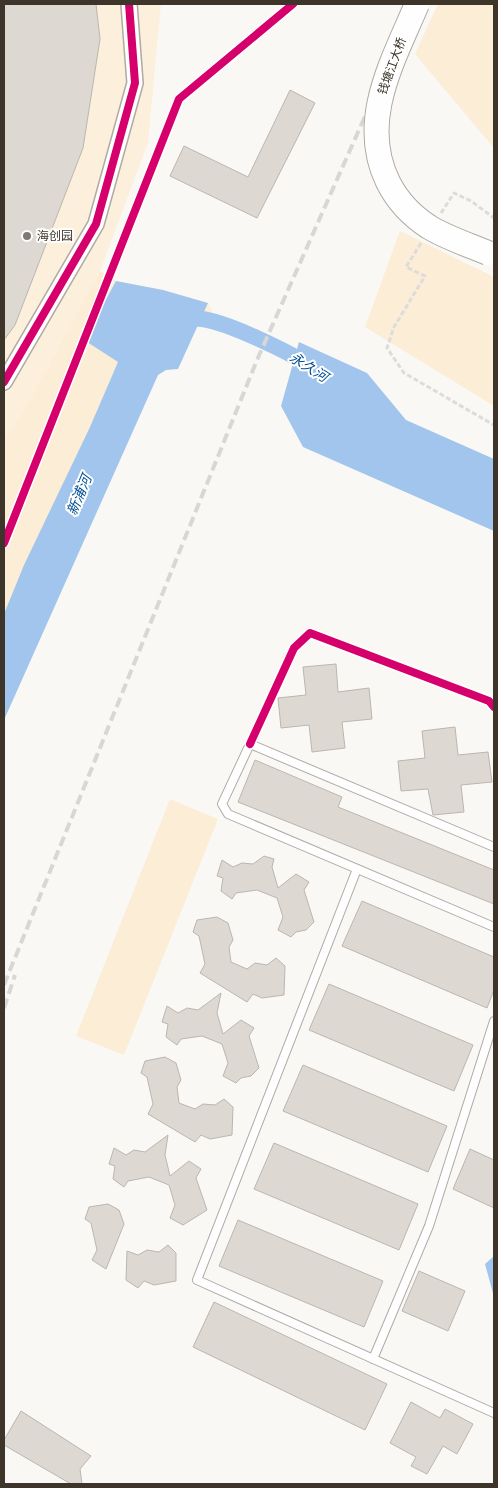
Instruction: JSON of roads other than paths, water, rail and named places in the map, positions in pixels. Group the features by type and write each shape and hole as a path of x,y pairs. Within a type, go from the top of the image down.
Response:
{"main road":[{"name":"钱塘江大桥","path":"416,4 382,88 376,141 381,166 396,198 429,227 488,254"}],"street":[{"path":"4,382 96,224 136,83 129,4"}],"lane":[{"path":"494,847 250,744 222,804 228,814 494,927"},
{"path":"357,869 196,1280 494,1413"},
{"path":"373,1359 429,1226 494,1021"}],"water":[{"name":"新浦河","path":"116,281 163,290 208,303 178,369 166,370 158,375 4,720 4,614 24,565 90,427 118,362 84,340"},
{"path":"299,342 367,373 406,420 494,459 494,531 303,447 281,406"},
{"path":"494,1256 494,1297 485,1264"}],"waterway":[{"name":"永久河","path":"178,320 202,319 213,321 275,347 313,368"}],"railway":[{"path":"4,985 257,360 378,87 412,4"},
{"path":"4,1008 15,975"}],"place":[{"name":"海创园","path":"27,236"}]}
